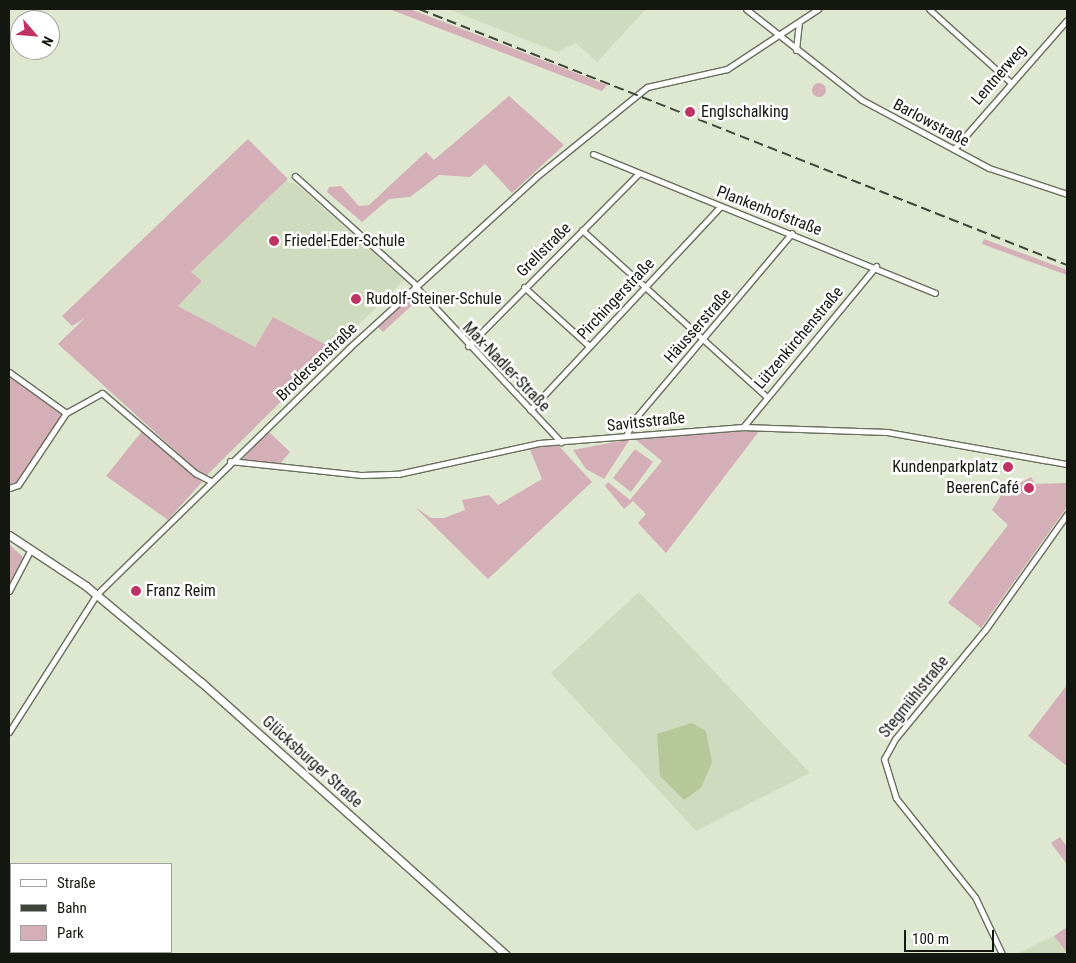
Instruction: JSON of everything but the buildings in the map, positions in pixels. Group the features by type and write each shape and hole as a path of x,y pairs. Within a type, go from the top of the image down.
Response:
{"street":[{"name":"Barlowstraße","path":"746,9 849,93 989,168 1067,194"},
{"name":"Brodersenstraße","path":"9,732 97,594 230,462 415,286 637,94 661,81 728,70 818,9"},
{"path":"929,9 1010,81"},
{"name":"Lentnerweg","path":"954,149 1010,81 1067,20"},
{"path":"796,50 800,22"},
{"name":"Plankenhofstraße","path":"593,154 876,266 935,292"},
{"name":"Grellstraße","path":"468,346 524,287 639,173"},
{"name":"Max-Nadler-Straße","path":"295,176 415,286 468,346 561,442"},
{"name":"Pirchingerstraße","path":"530,410 721,206"},
{"path":"582,230 701,341 766,396"},
{"name":"Häusserstraße","path":"626,436 633,421 792,233"},
{"name":"Lützenkirchenstraße","path":"743,427 766,396 876,266"},
{"path":"524,287 589,346"},
{"path":"9,372 66,413"},
{"path":"9,488 18,485 66,413 102,393 195,473 211,481"},
{"name":"Savitsstraße","path":"230,462 343,473 398,474 516,447 743,427 887,432 1067,464"},
{"name":"Stegmühlstraße","path":"1002,954 975,897 896,798 884,759 894,739 985,630 1067,514"},
{"name":"Glücksburger Straße","path":"9,535 30,551 97,594 505,954"},
{"path":"9,591 30,551"}],"shaded area":[{"path":"448,9 646,9 597,62 576,43 557,52"},
{"path":"286,181 297,185 404,280 334,349 273,317 255,347 178,306 202,281 191,272"},
{"path":"639,592 810,773 696,831 551,673"},
{"path":"692,723 706,731 712,762 701,788 684,800 660,776 657,734"},
{"path":"10,918 10,953 55,954 9,954"},
{"path":"1054,936 1067,954 1019,953"}],"green space":[{"path":"389,9 410,9 607,85 602,91"},
{"path":"816,83 822,83 826,90 822,97 816,97 812,93 812,87"},
{"path":"509,96 564,145 512,193 485,164 470,177 439,175 410,197 389,199 362,222 327,192 329,187 341,186 359,206 369,205 426,152 434,160"},
{"path":"248,139 288,179 191,272 202,281 178,306 255,347 273,317 334,349 207,475 201,474 58,344 85,318 72,326 62,316"},
{"path":"984,239 1067,270 1067,275 982,244"},
{"path":"415,290 422,296 383,332 377,326"},
{"path":"9,375 62,415 18,482 9,486"},
{"path":"143,430 202,482 168,520 106,476"},
{"path":"760,430 666,553 638,523 646,514 633,501 624,509 605,486 608,482 630,500 662,461 635,439"},
{"path":"268,431 290,452 279,465 242,460"},
{"path":"630,439 604,479 586,469 573,450"},
{"path":"558,445 592,482 488,579 415,507 431,518 444,518 465,510 462,500 489,495 498,505 542,479 529,447"},
{"path":"635,449 653,462 631,492 613,478"},
{"path":"1031,477 1035,484 1067,483 1067,507 981,628 948,603 1008,525 992,510 1003,492"},
{"path":"9,544 23,557 9,590"},
{"path":"1067,685 1067,766 1028,736"},
{"path":"1060,837 1067,847 1066,863 1051,843"},
{"path":"1067,927 1067,953 1054,936"}],"railway":[{"path":"419,9 1067,265"}],"place":[{"name":"Englschalking","path":"690,112"},
{"name":"Friedel-Eder-Schule","path":"274,241"},
{"name":"Rudolf-Steiner-Schule","path":"356,299"},
{"name":"Kundenparkplatz","path":"1008,467"},
{"name":"BeerenCafé","path":"1029,488"},
{"name":"Franz Reim","path":"136,591"}]}
